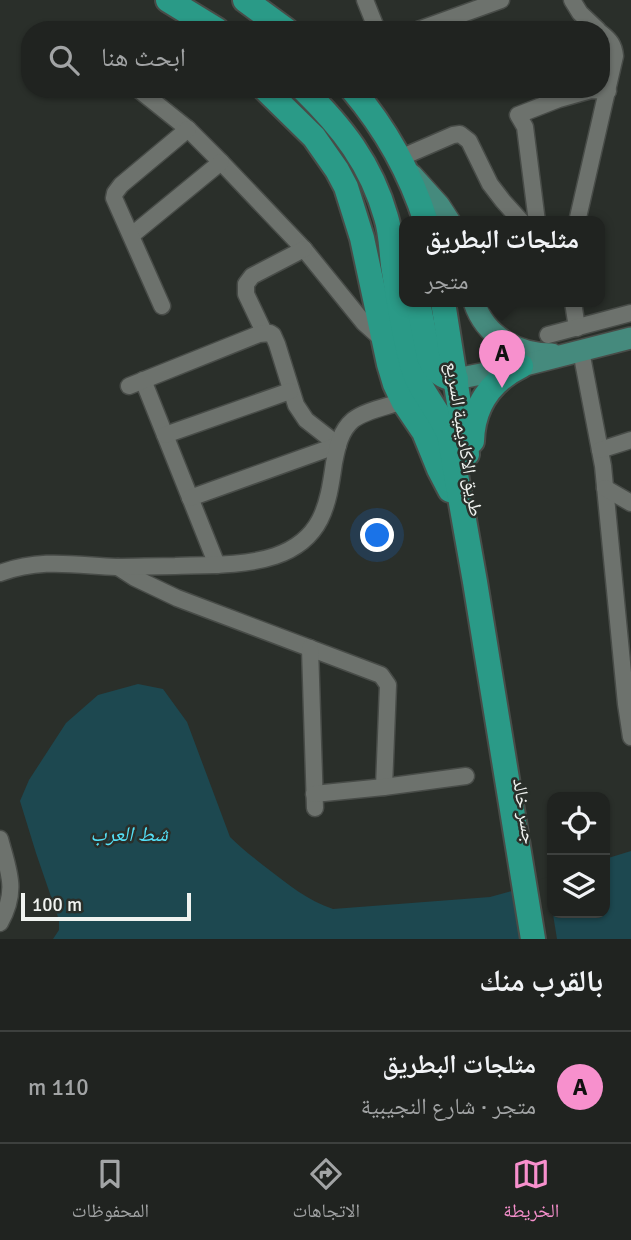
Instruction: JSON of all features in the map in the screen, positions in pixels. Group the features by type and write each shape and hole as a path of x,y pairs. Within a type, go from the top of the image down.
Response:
{"highway":[{"path":"168,0 202,21"},
{"path":"245,0 274,21"},
{"path":"274,98 314,137 332,161 346,187 362,238 391,373 403,401 424,432 439,469 461,506"},
{"name":"طريق الاكاديمية السريع","path":"311,98 359,153 376,187 387,219 399,302"},
{"path":"359,98 401,159 424,216"},
{"path":"387,219 399,239"},
{"name":"طريق الاكاديمية السريع","path":"400,307 412,366 421,389 449,435 461,506 481,578"},
{"path":"419,307 432,365 440,374 456,379"},
{"name":"طريق الاكاديمية السريع","path":"444,307 470,477 481,578"},
{"path":"470,477 472,436 479,407 503,376 521,366"},
{"path":"481,578 512,768"},
{"name":"جسر خالد","path":"512,768 533,939"},
{"name":"جسر خالد","path":"512,768 546,939"}],"main road":[{"path":"401,159 445,216"},
{"path":"476,307 490,330 513,346 547,354 578,351"},
{"path":"456,379 521,366 631,338"}],"street":[{"path":"365,0 373,21"},
{"path":"443,21 501,0"},
{"path":"572,0 589,21"},
{"path":"610,40 615,48 610,83"},
{"path":"149,98 188,129 221,162 304,249 364,323 385,342"},
{"path":"536,216 525,127 518,115 551,98"},
{"path":"578,216 606,98"},
{"path":"162,306 114,198 117,188 188,129"},
{"path":"401,159 453,135 464,136 490,184 517,216"},
{"path":"132,235 221,162"},
{"path":"264,332 246,293 246,284 252,276 304,249"},
{"path":"574,307 577,328"},
{"path":"548,335 631,313"},
{"path":"216,565 165,435 136,383 264,332 270,333 274,337 296,405 306,420 338,445"},
{"path":"578,351 600,450 631,737"},
{"path":"165,435 290,391"},
{"path":"0,573 15,567 45,563 118,567 216,565 276,556 307,537 319,524 326,508 338,445 346,427 362,415 403,401"},
{"path":"600,450 631,440"},
{"path":"190,498 338,445"},
{"path":"605,488 631,503"},
{"path":"118,567 177,598 385,679 388,691 384,787"},
{"path":"310,648 315,801 384,787 466,776"},
{"path":"0,839 11,884 10,898 0,923"}],"water":[{"name":"شط العرب","path":"138,684 163,689 187,722 230,837 283,880 315,901 333,909 490,897 547,880 547,918 610,918 610,857 631,851 631,939 53,939 59,930 59,920 20,801 29,780 66,723 98,695"}],"pier":[{"path":"547,877 547,918 554,918 557,939 523,939 533,882"}],"place":[{"name":"مثلجات البطريق","path":"502,388"}]}
